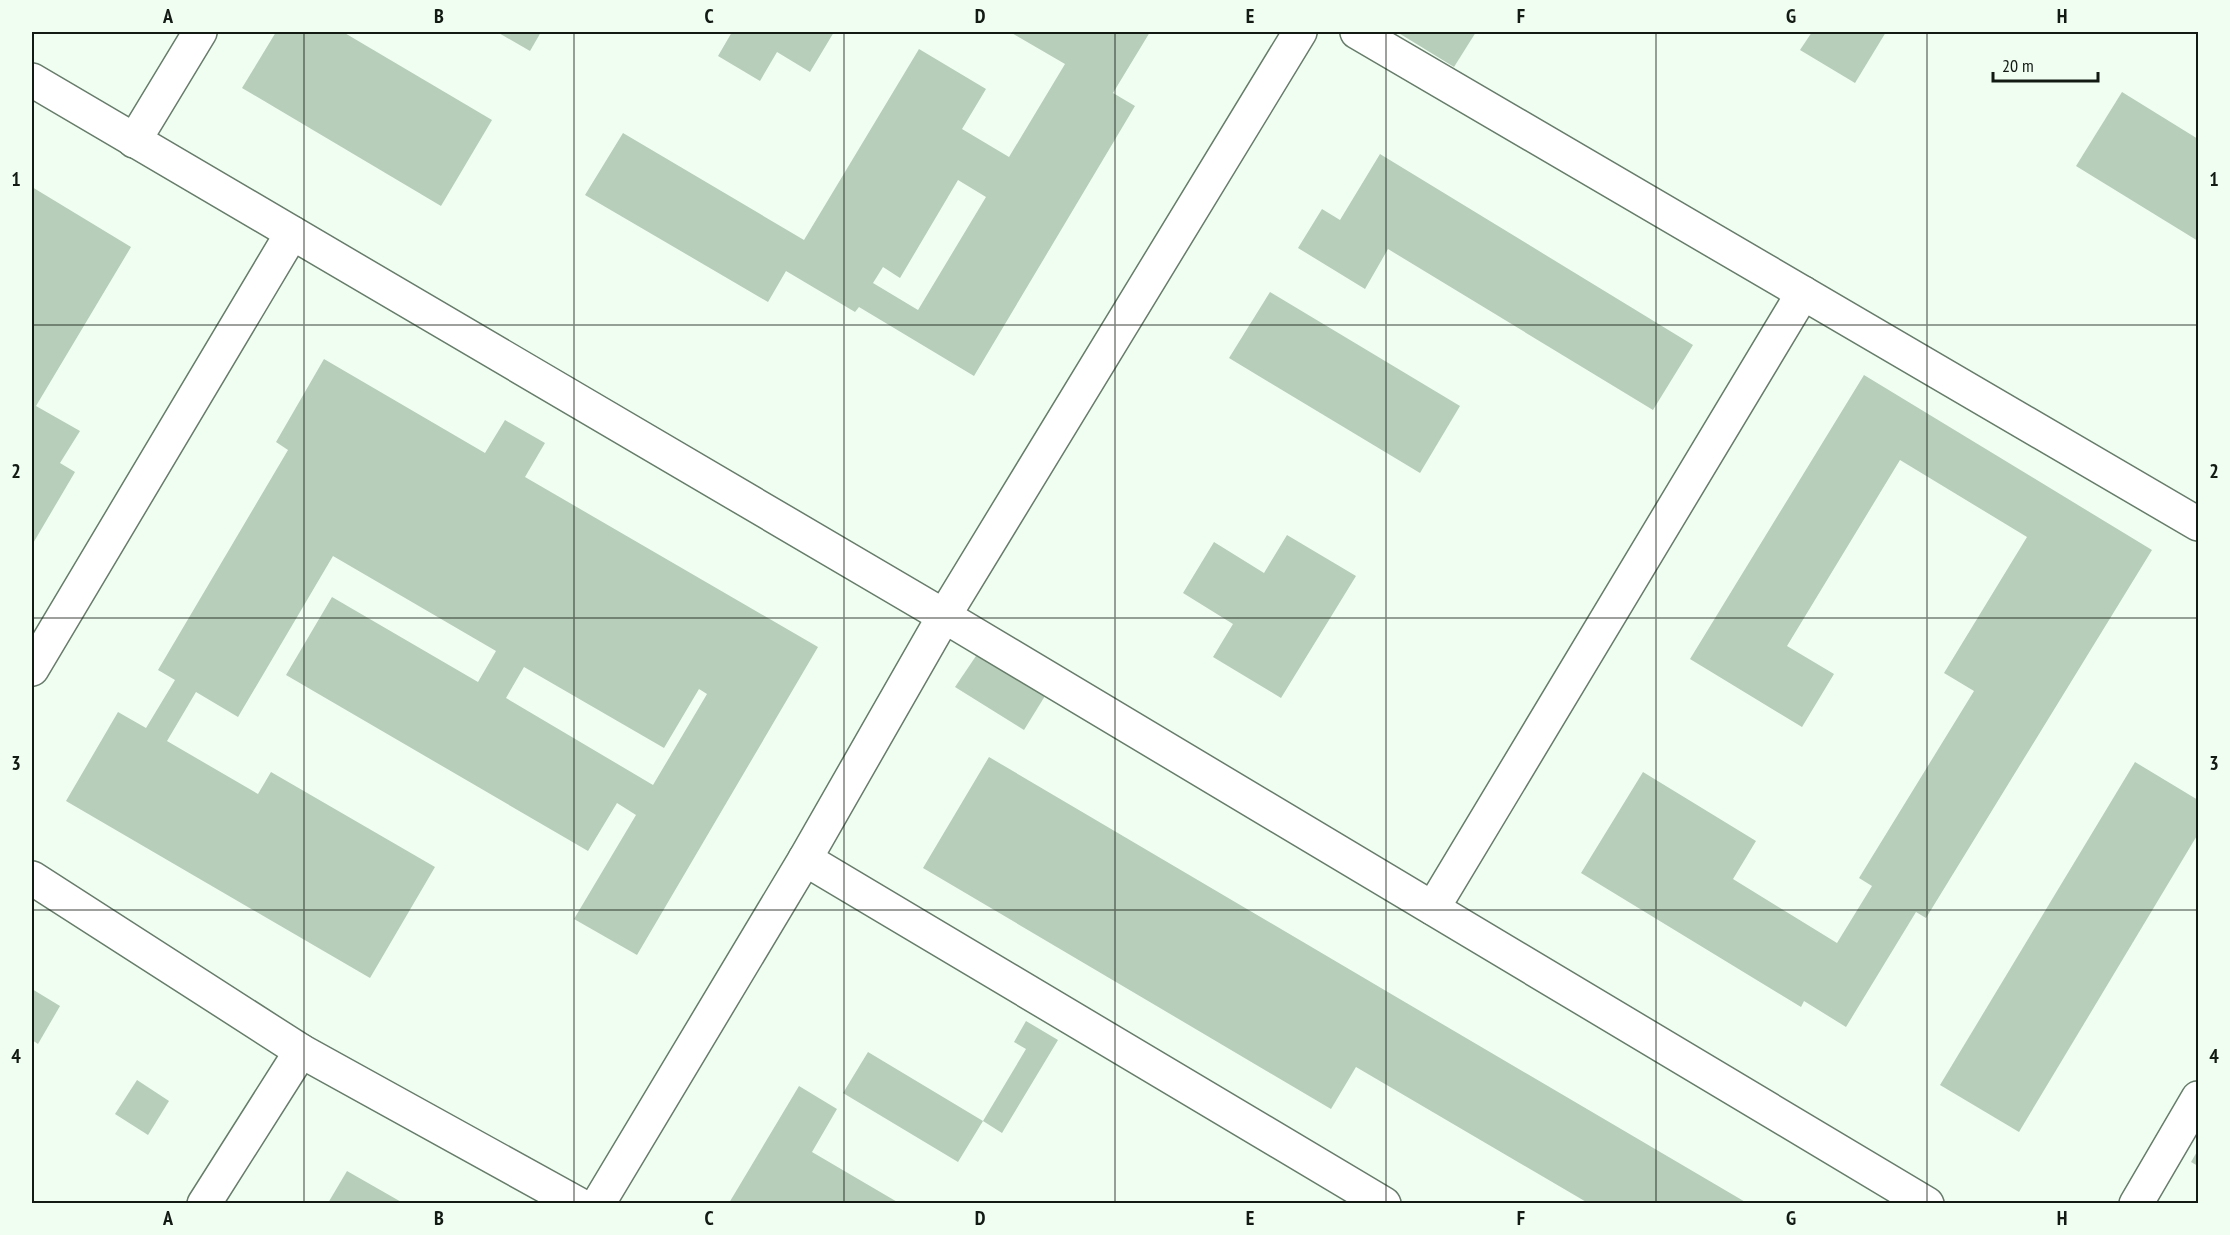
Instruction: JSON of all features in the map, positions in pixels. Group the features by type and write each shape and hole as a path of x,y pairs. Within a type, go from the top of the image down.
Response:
{"street":[{"path":"134,141 200,32"},
{"path":"598,1203 805,859 944,616 1300,32"},
{"path":"1357,32 2199,524"},
{"path":"32,80 944,616 1926,1203"},
{"path":"32,669 292,233"},
{"path":"1433,908 1803,292"},
{"path":"805,859 1384,1203"},
{"path":"32,878 301,1050 578,1203"},
{"path":"204,1203 301,1050"},
{"path":"2136,1203 2198,1098"}],"building":[{"path":"276,32 343,32 492,120 441,206 242,88"},
{"path":"497,32 541,32 530,51"},
{"path":"732,32 834,32 810,72 777,52 760,81 718,56"},
{"path":"1010,32 1150,32 1113,93 1135,106 974,376 859,307 855,312 786,271 768,302 585,195 623,133 804,240 919,49 986,89 962,129 1009,157 1065,64","holes":["958,180 986,197 918,310 873,283 883,267 900,278"]},
{"path":"1397,32 1476,32 1454,67"},
{"path":"1812,32 1886,32 1855,83 1800,50"},
{"path":"2122,92 2198,139 2198,241 2076,166"},
{"path":"1380,154 1693,345 1653,410 1388,249 1365,289 1298,248 1322,209 1340,220"},
{"path":"32,187 131,247 36,406 80,431 60,463 75,472 32,545"},
{"path":"1270,292 1460,406 1420,473 1229,358"},
{"path":"324,359 485,453 505,420 545,443 525,477 818,647 637,955 574,919 636,815 617,803 588,851 286,675 332,597 478,682 496,651 333,556 238,717 196,692 167,741 258,794 271,772 435,867 370,978 66,801 118,712 146,728 175,680 158,670 288,450 276,442","holes":["524,667 664,748 699,689 707,694 653,785 506,698"]},
{"path":"1864,375 2152,550 1926,918 1916,912 1846,1027 1804,1001 1801,1007 1581,873 1643,772 1756,841 1733,879 1837,943 1872,886 1859,878 1974,691 1944,673 2027,537 1900,460 1787,646 1834,674 1802,727 1690,659"},
{"path":"1287,535 1356,576 1281,698 1213,657 1233,624 1183,593 1214,542 1264,573"},
{"path":"978,653 1045,696 1024,730 955,687"},
{"path":"989,757 1747,1203 1588,1203 1356,1067 1331,1109 923,868"},
{"path":"2135,762 2198,800 2198,834 2019,1132 1940,1085"},
{"path":"32,989 60,1006 38,1044 32,1040"},
{"path":"1026,1021 1058,1040 1002,1133 983,1121 1026,1049 1014,1042"},
{"path":"868,1052 983,1121 958,1162 843,1093"},
{"path":"137,1080 169,1101 148,1135 115,1114"},
{"path":"799,1086 837,1109 812,1152 899,1203 729,1203"},
{"path":"2198,1150 2198,1166 2191,1162"},
{"path":"347,1171 403,1203 328,1203"}]}
